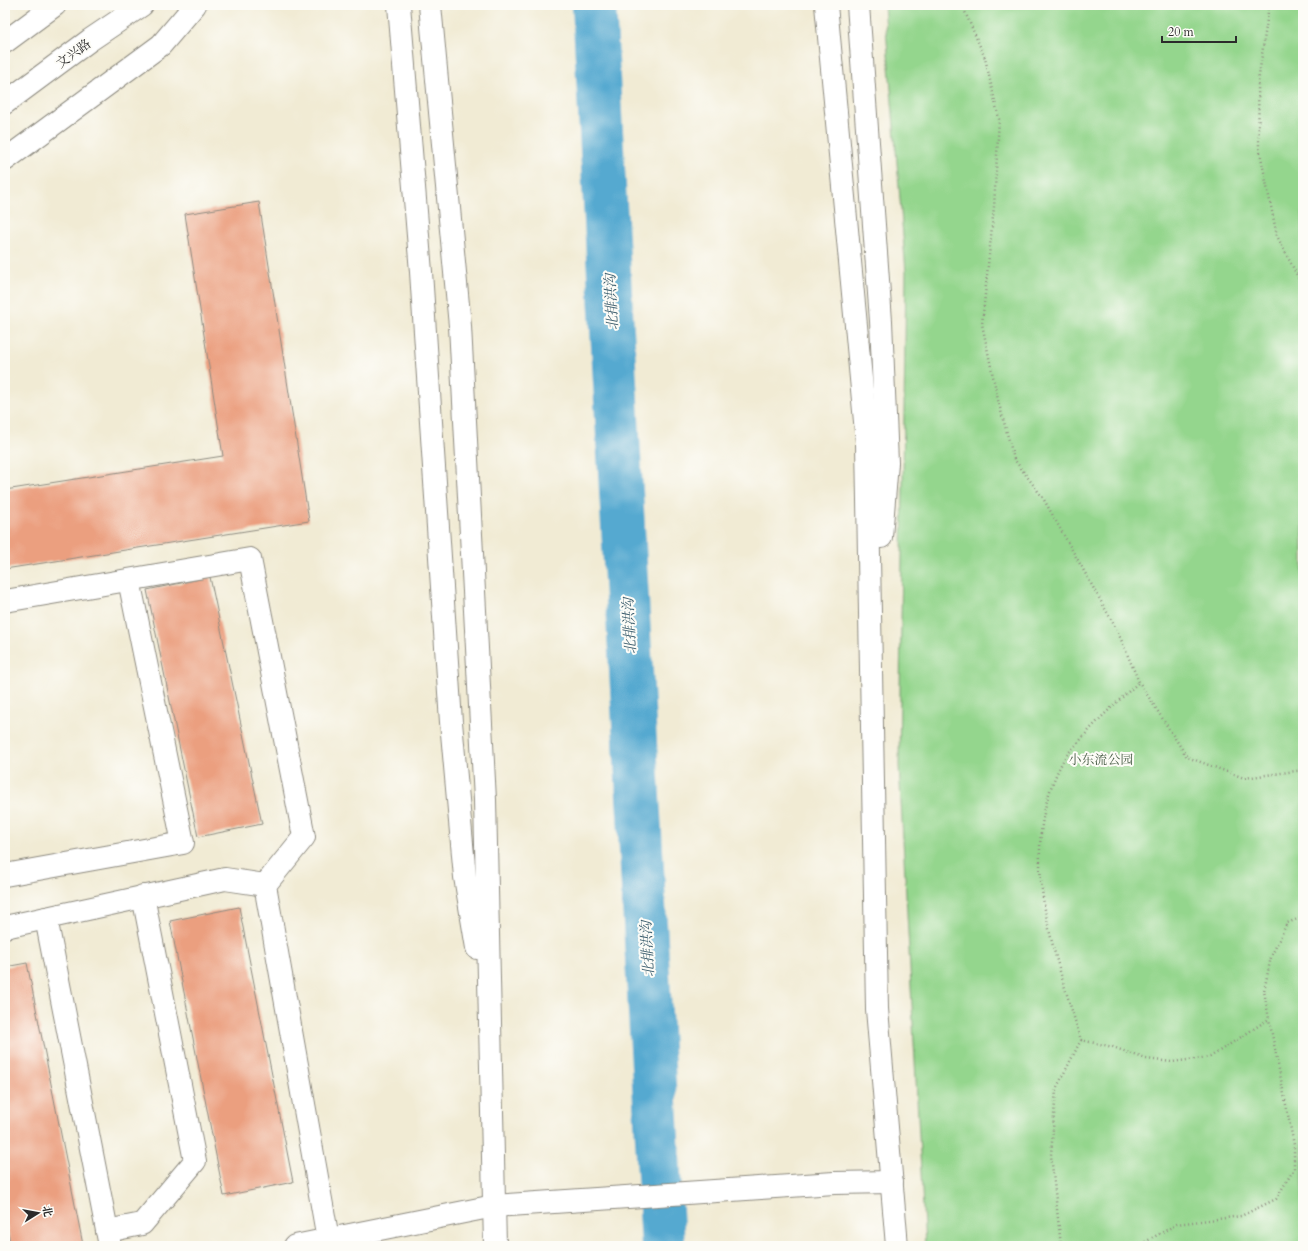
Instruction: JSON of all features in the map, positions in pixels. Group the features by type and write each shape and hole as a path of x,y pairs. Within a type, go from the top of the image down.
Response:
{"main road":[{"path":"5,42 55,5"},
{"name":"文兴路","path":"5,103 90,40 142,5"},
{"path":"5,160 161,45 195,5"},
{"path":"399,5 422,272 450,722 465,877 490,1023"},
{"path":"430,5 460,326 485,800 495,1246"},
{"path":"826,5 867,443 877,1009 897,1246"},
{"path":"858,5 881,321 887,463 871,666"},
{"path":"5,602 250,559 304,837 265,885 328,1239"},
{"path":"5,875 183,843 129,580"},
{"path":"5,927 225,878 265,885"},
{"path":"46,918 109,1238 142,1224 194,1161 143,896"},
{"path":"295,1246 494,1206 834,1183 892,1182"}],"path":[{"path":"962,5 985,58 999,119 994,207 982,324 998,400 1014,459 1042,498 1080,562 1118,630 1139,682 1186,757 1244,778 1303,770"},
{"path":"1269,5 1258,83 1259,147 1277,236 1303,287"},
{"path":"1061,1246 1051,1156 1056,1089 1081,1040 1044,910 1039,844 1044,807 1063,760 1094,723 1139,682"},
{"path":"1138,1246 1177,1224 1241,1216 1276,1199 1294,1169 1294,1144 1264,991 1271,957 1287,923 1303,917"},
{"path":"1081,1040 1113,1047 1146,1059 1172,1062 1210,1057 1269,1019"}],"green space":[{"name":"小东流公园","path":"884,5 1303,5 1303,1246 925,1246 899,765 906,272"}],"building":[{"path":"259,202 309,521 5,569 5,490 223,456 185,214"},
{"path":"210,577 262,824 198,837 147,590"},
{"path":"239,907 293,1182 224,1196 170,921"},
{"path":"27,963 83,1245 11,1246 5,1219 5,967"}],"waterway":[{"name":"北排洪沟","path":"594,5 663,1246"}]}
